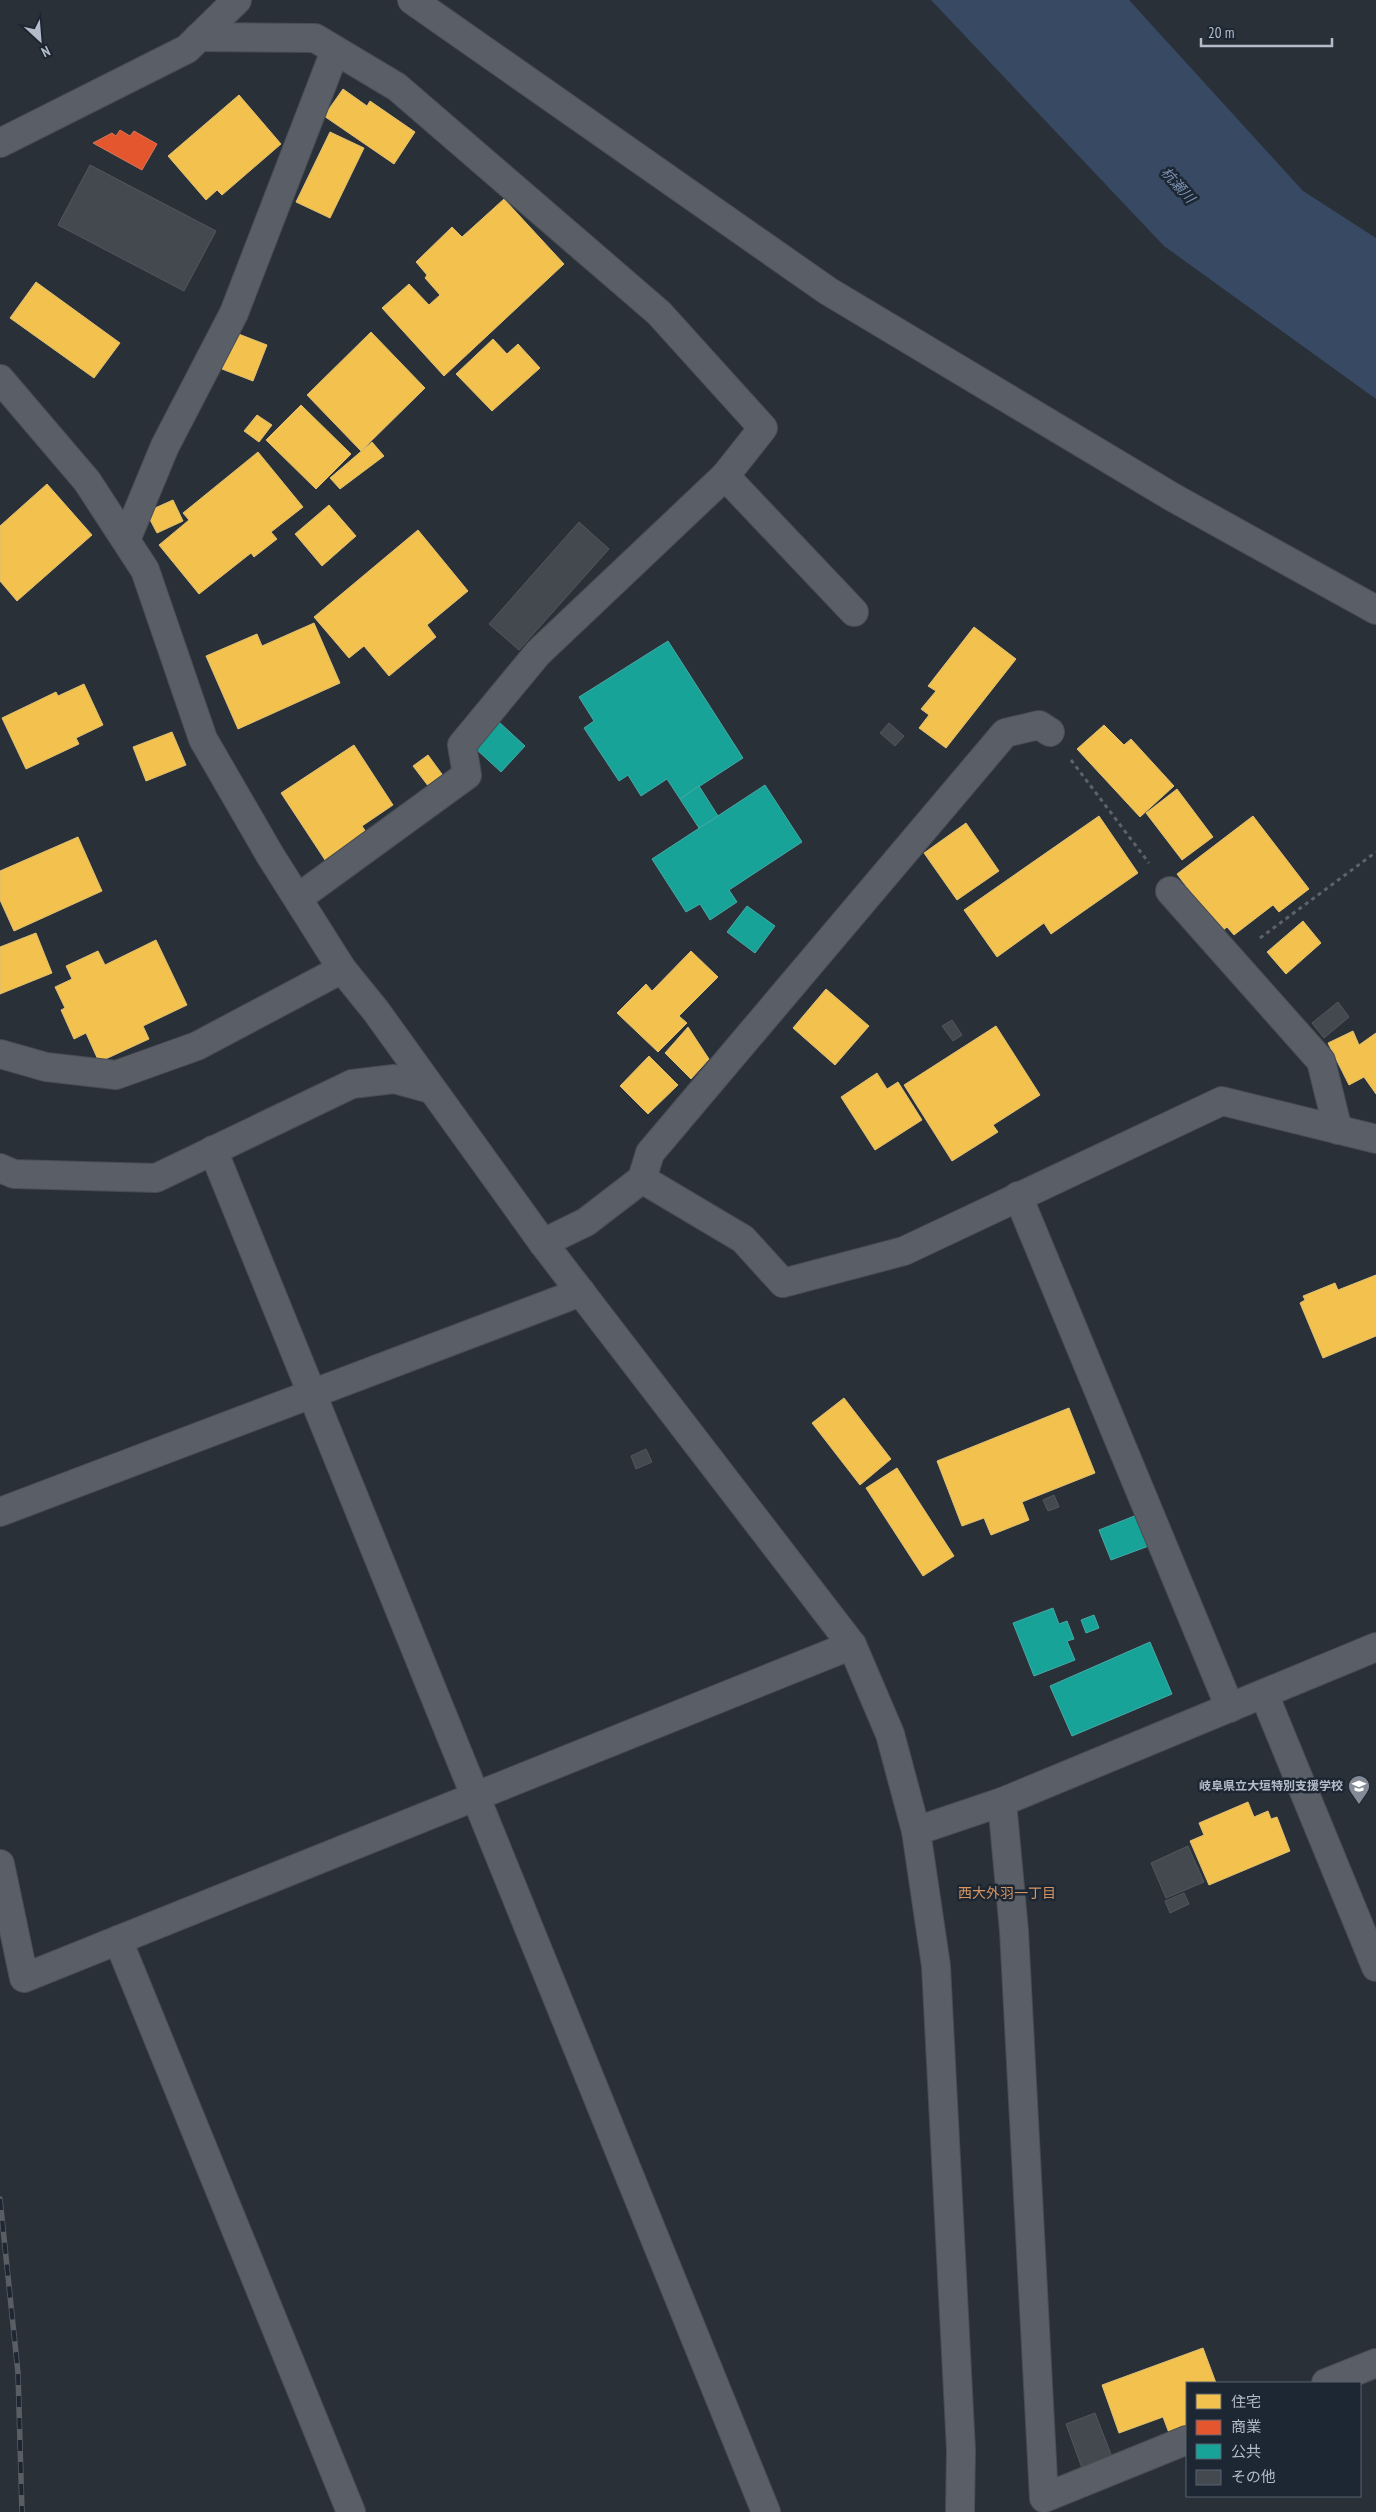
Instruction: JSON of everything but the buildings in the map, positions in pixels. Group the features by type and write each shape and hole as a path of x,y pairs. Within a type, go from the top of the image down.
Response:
{"street":[{"path":"0,143 187,49 237,0"},
{"path":"412,0 828,291 1174,498 1376,610"},
{"path":"199,37 315,38 397,86 659,313 763,428 725,476 538,654 462,745 467,775 298,898"},
{"path":"126,540 165,446 234,313 335,51"},
{"path":"0,379 87,480 145,570 203,739 342,969 376,1011 543,1243 852,1645 890,1734 916,1830 936,1966 961,2450 960,2512"},
{"path":"725,476 854,612"},
{"path":"543,1243 586,1222 642,1179 650,1153 1005,733 1039,725 1050,732"},
{"path":"1170,891 1321,1061 1338,1130"},
{"path":"0,1054 46,1067 116,1075 197,1046 342,969"},
{"path":"0,1168 14,1174 156,1178 352,1084 394,1079 432,1090"},
{"path":"642,1179 743,1239 783,1283 904,1251 1222,1102 1376,1139"},
{"path":"213,1150 766,2512"},
{"path":"1018,1196 1230,1708"},
{"path":"0,1512 311,1392 581,1292"},
{"path":"0,1864 24,1978 852,1645"},
{"path":"916,1830 1002,1802 1376,1647"},
{"path":"1264,1694 1376,1967"},
{"path":"1002,1802 1014,1931 1044,2505 1186,2440"},
{"path":"118,1940 351,2512"},
{"path":"1328,2382 1376,2363"}],"path":[{"path":"1050,732 1170,891"},
{"path":"1231,960 1376,852"}],"water":[{"name":"杭瀬川","path":"931,0 1129,0 1303,191 1376,238 1376,399 1164,246"}],"railway":[{"path":"0,2199 18,2373 22,2512"}],"place":[{"name":"岐阜県立大垣特別支援学校","path":"1359,1805"}],"district":[{"name":"西大外羽一丁目","path":"1007,1893"}]}
